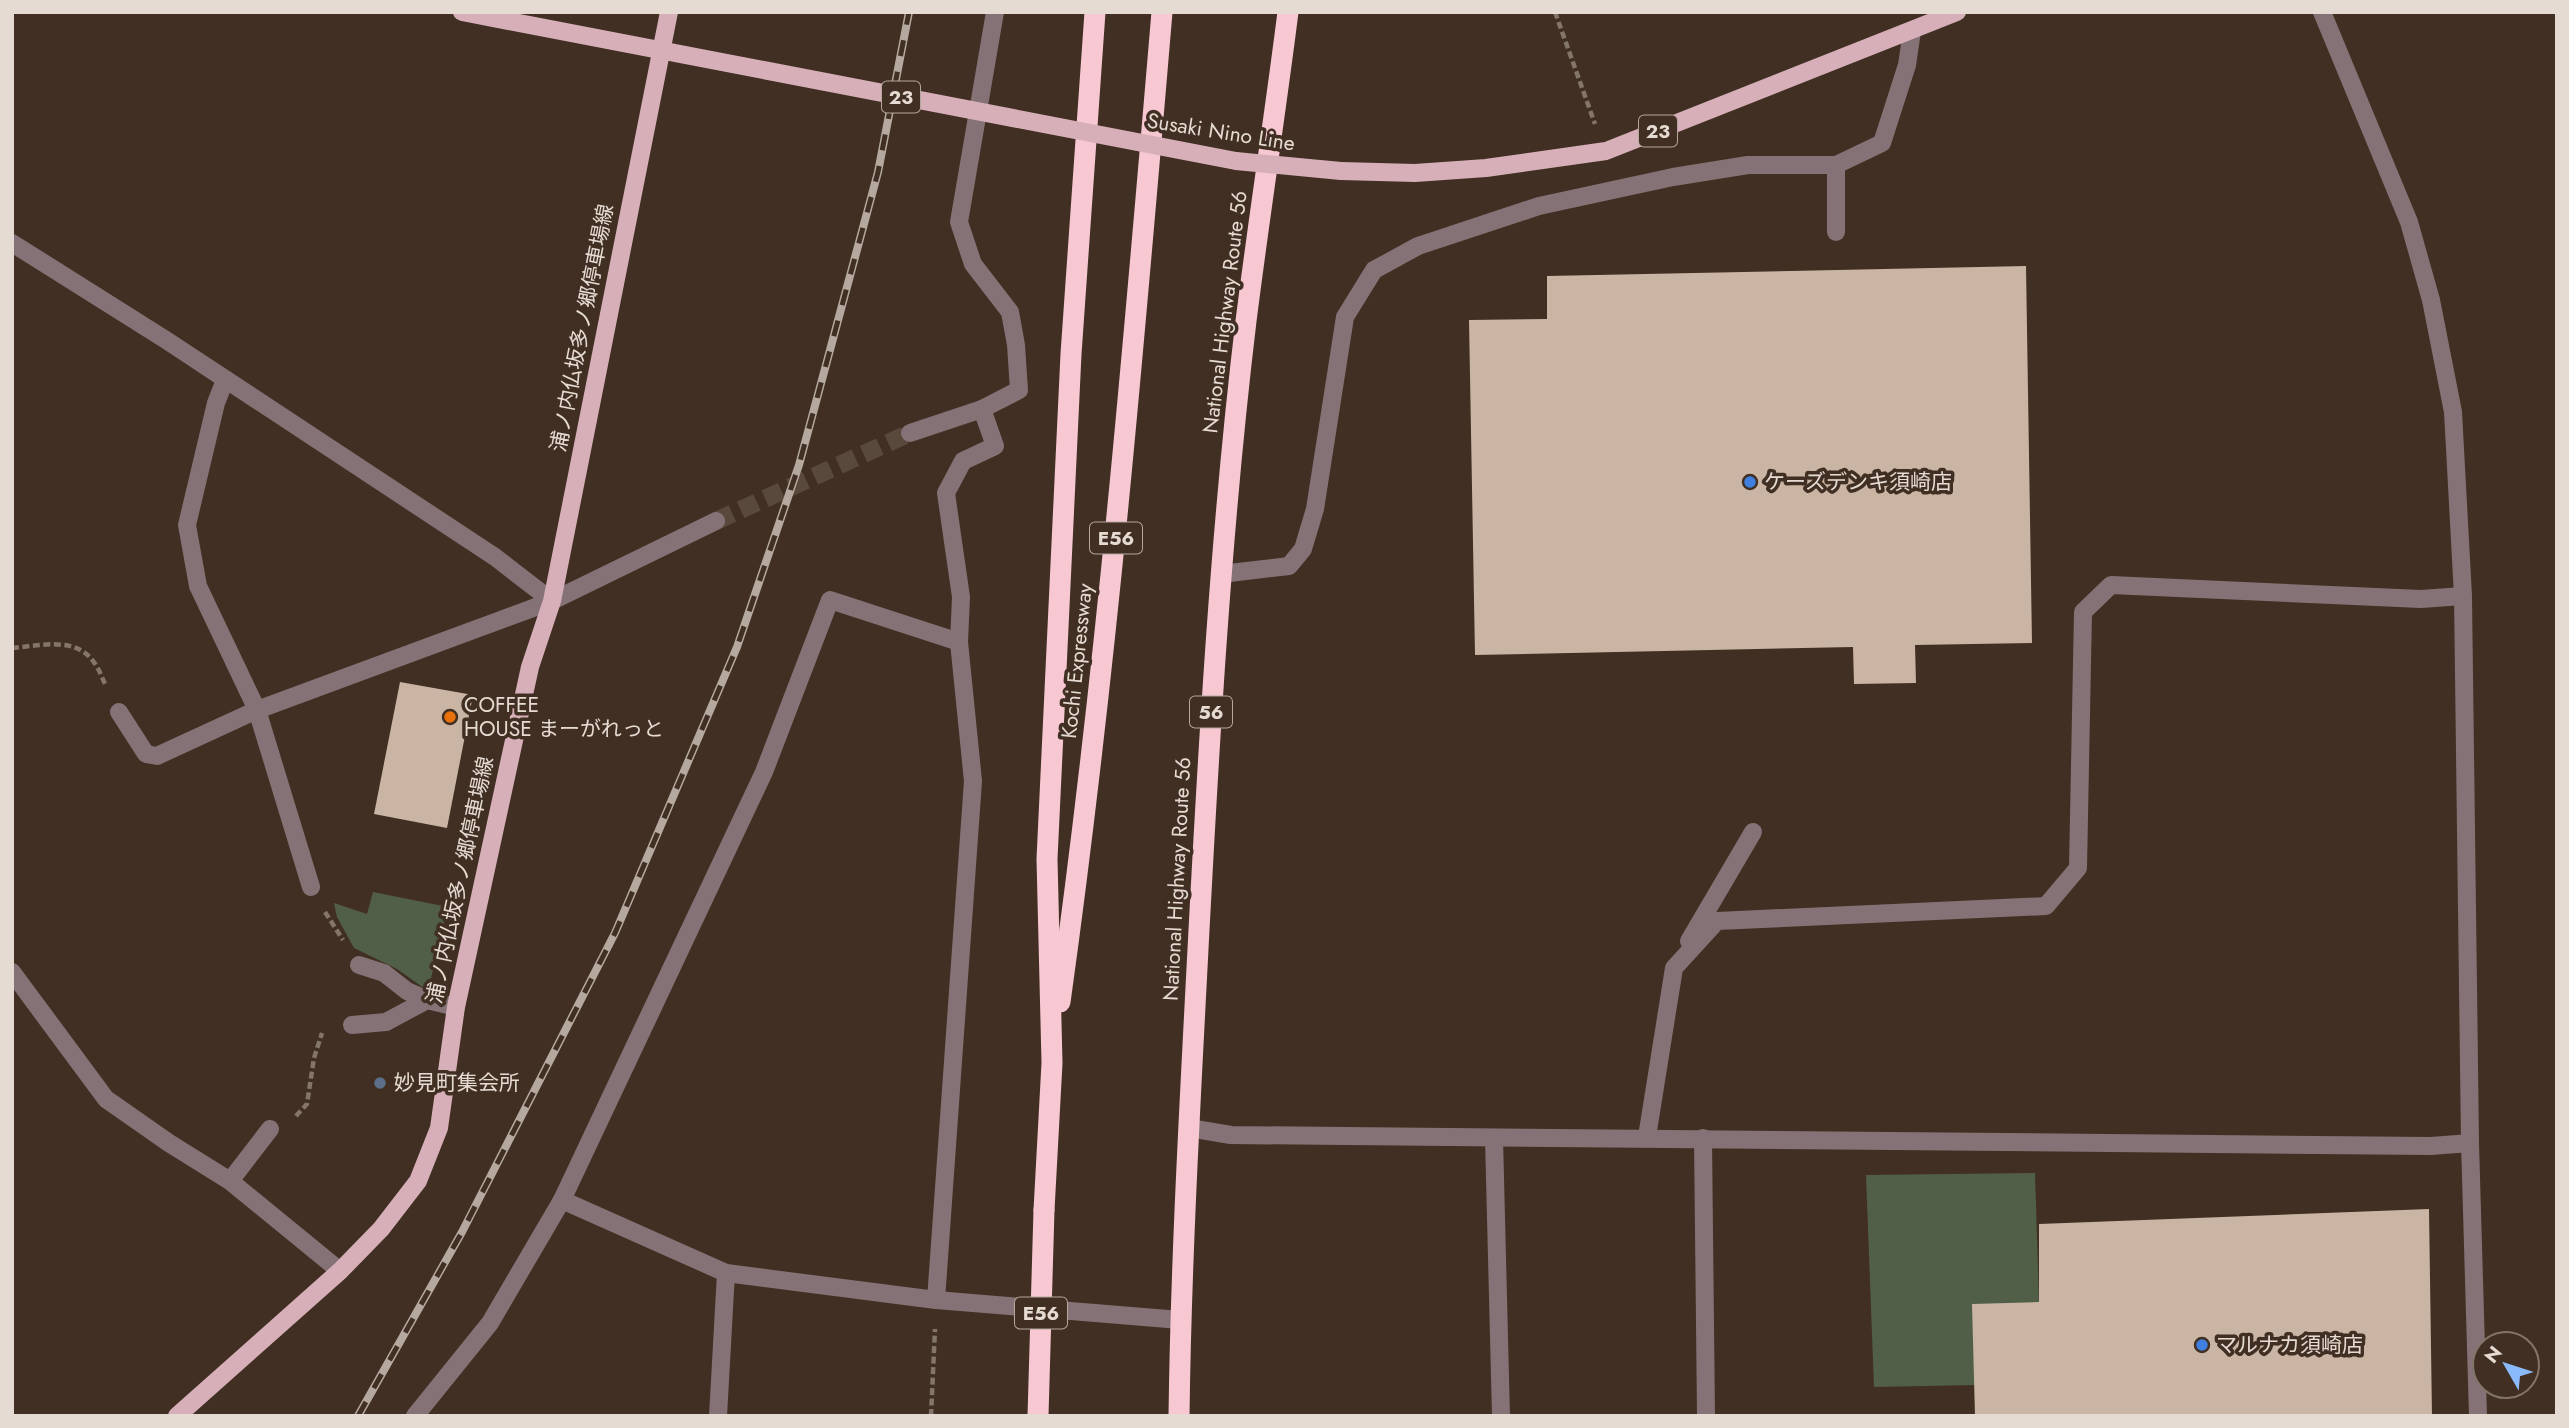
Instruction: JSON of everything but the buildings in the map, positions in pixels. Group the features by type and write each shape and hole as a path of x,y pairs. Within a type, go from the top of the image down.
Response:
{"highway":[{"name":"Kochi Expressway","path":"1052,1063 1046,859 1071,354 1095,12"},
{"name":"Kochi Expressway","path":"1038,1416 1044,1210 1052,1063 1075,896 1122,480 1162,12"},
{"name":"National Highway Route 56","path":"1179,1416 1180,1321 1189,1128 1207,768 1221,574 1246,320 1288,12"}],"main road":[{"name":"Susaki Nino Line","path":"462,12 1237,161 1341,172 1415,173 1486,168 1606,151 1957,12"},
{"name":"浦ノ内仏坂多ノ郷停車場線","path":"177,1416 340,1271 381,1229 418,1181 439,1128 456,1007 530,667 552,600 669,12"}],"street":[{"path":"910,433 982,409 1018,390 1016,345 1010,312 973,264 959,222 995,12"},
{"path":"2322,12 2409,222 2431,300 2453,412 2463,596 2470,1143 2478,1416"},
{"path":"1221,574 1289,566 1303,549 1315,509 1345,317 1374,270 1418,246 1539,206 1673,177 1748,165 1836,165 1882,143 1908,65 1912,31"},
{"path":"1836,165 1836,232"},
{"path":"12,243 495,557 552,600"},
{"path":"225,380 216,403 187,525 198,586 257,710 311,887"},
{"path":"936,1300 973,781 959,642 961,597 946,493 963,461 995,446 982,409"},
{"path":"119,712 146,754 157,756 257,710 552,600 716,521"},
{"path":"1674,968 1717,922 2046,906 2078,868 2082,612 2111,585 2421,599 2463,596"},
{"path":"415,1416 490,1323 562,1200 764,772 830,600 959,642"},
{"path":"1647,1137 1674,968 1753,832"},
{"path":"359,965 384,973 407,990 427,1000 456,1007"},
{"path":"12,972 106,1099 230,1181 340,1271"},
{"path":"352,1025 386,1021 427,1000"},
{"path":"1189,1128 1231,1135 2431,1146 2470,1143"},
{"path":"230,1181 270,1129"},
{"path":"1494,1138 1501,1416"},
{"path":"1703,1138 1706,1416"},
{"path":"562,1200 726,1273 936,1300 1180,1321"},
{"path":"718,1416 726,1273"}],"path":[{"path":"1555,12 1606,151"},
{"path":"12,649 59,644 81,650 93,659 119,712"},
{"path":"311,887 359,965"},
{"path":"270,1129 293,1119 307,1104 314,1058 324,1025"},
{"path":"931,1416 936,1300"}],"green space":[{"path":"373,892 448,907 428,991 397,969 354,948 337,917 334,903 367,914"},
{"path":"2035,1173 2039,1302 1975,1385 1874,1387 1866,1175"}],"tunnel":[{"path":"716,521 910,433"}],"railway":[{"path":"358,1416 462,1232 615,933 737,647 799,465 878,172 909,12"}],"place":[{"name":"ケーズデンキ須崎店","path":"1750,482"},
{"name":"COFFEE HOUSE まーがれっと","path":"450,717"},
{"name":"妙見町集会所","path":"380,1083"},
{"name":"マルナカ須崎店","path":"2202,1345"}]}
